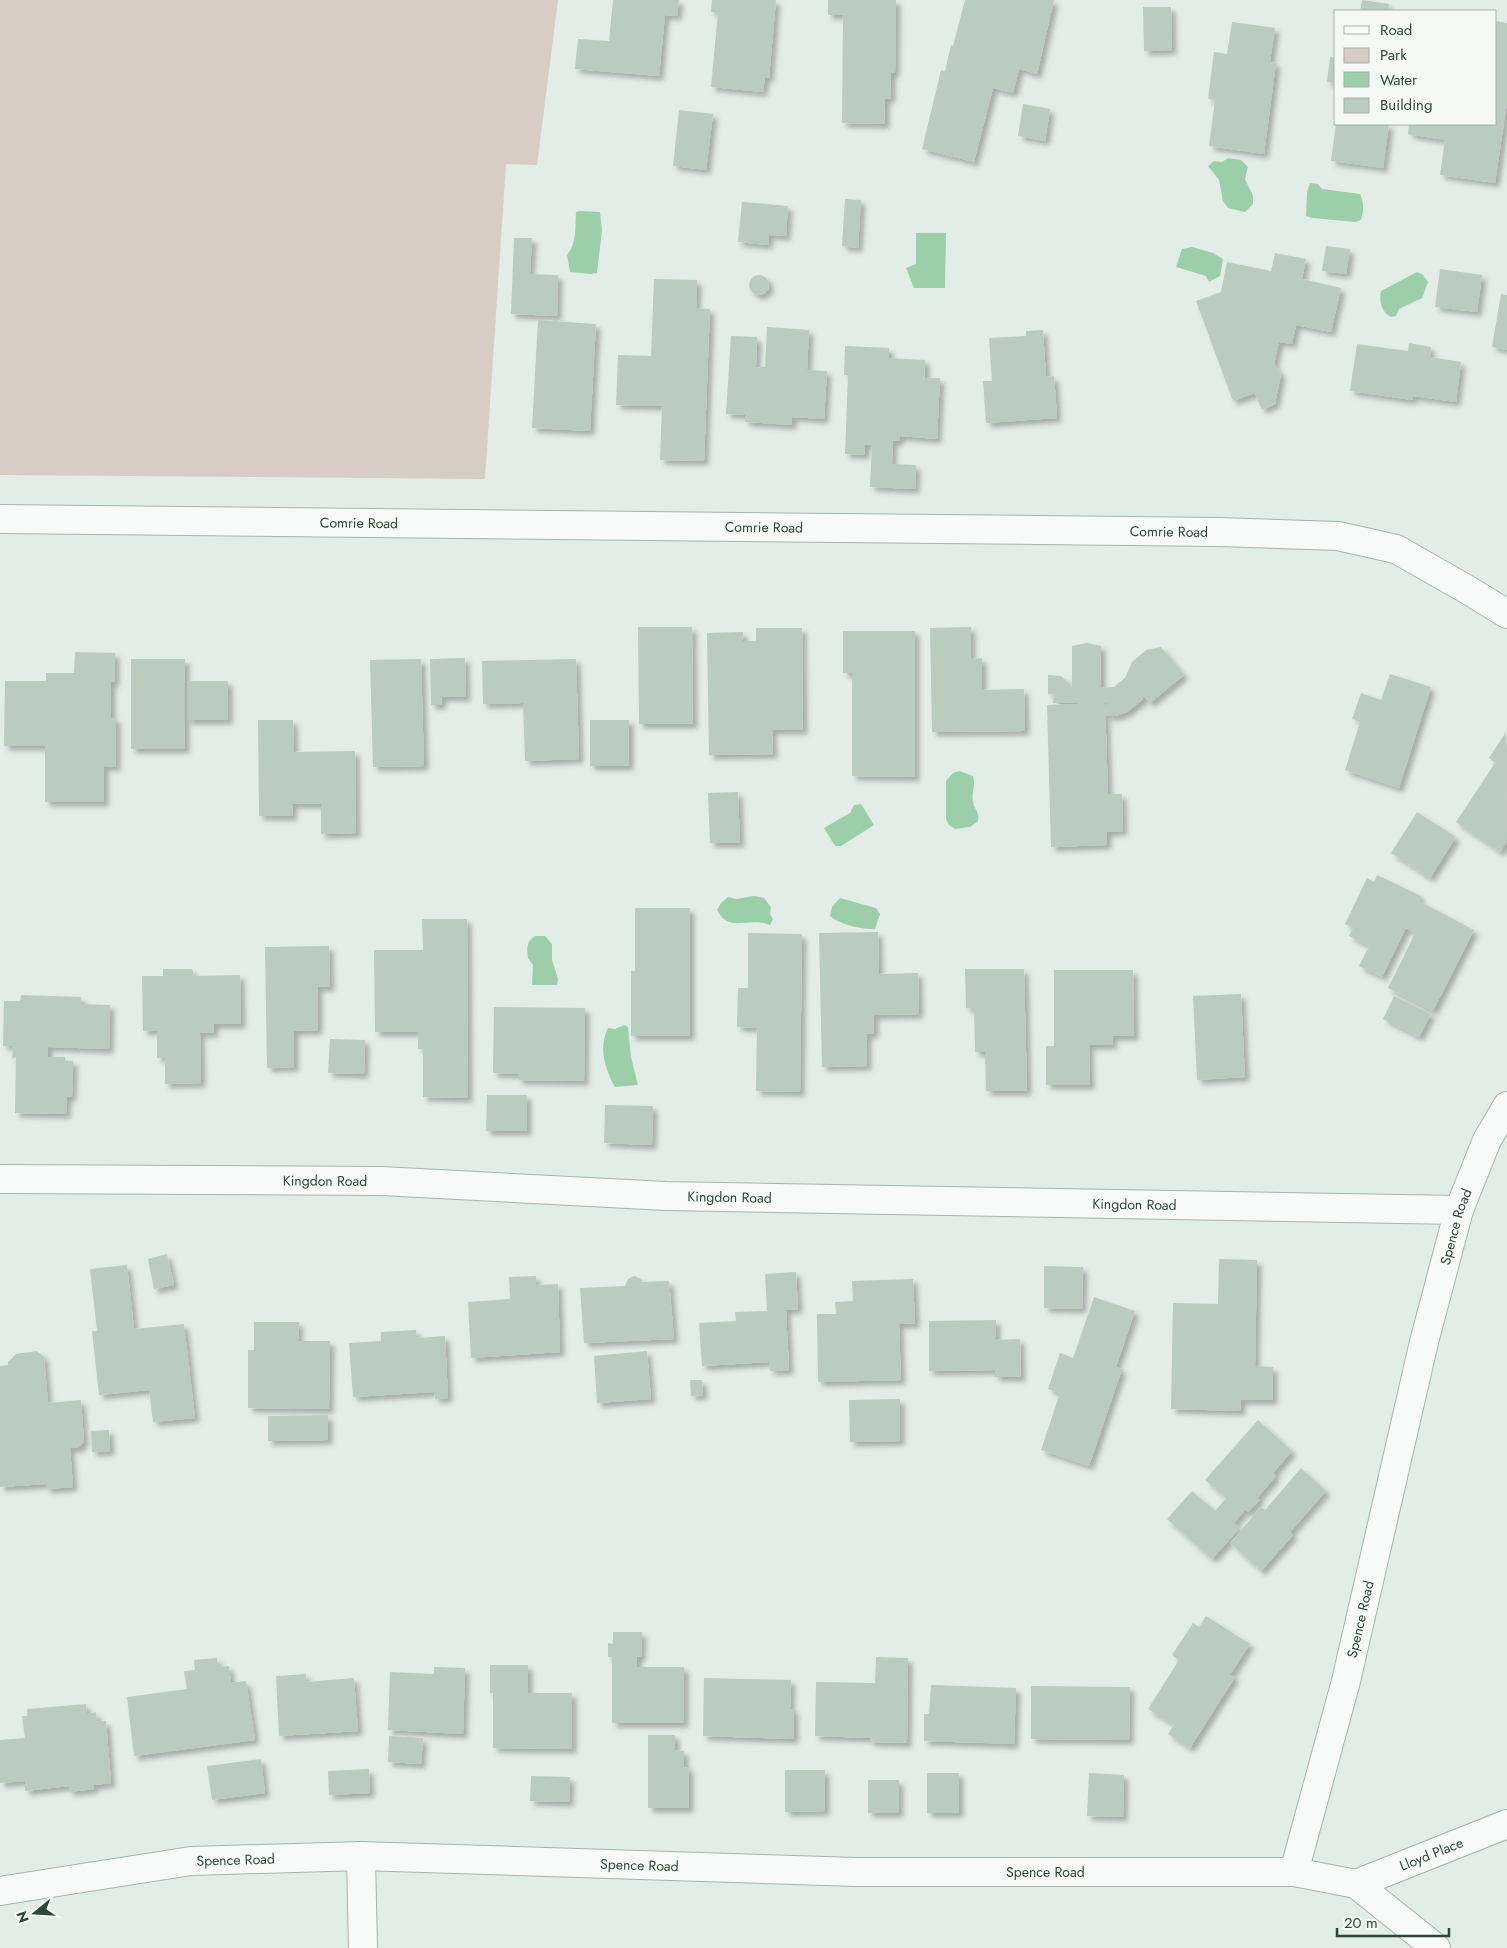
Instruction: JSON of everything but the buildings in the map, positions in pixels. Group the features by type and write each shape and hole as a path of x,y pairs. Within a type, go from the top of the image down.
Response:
{"street":[{"name":"Comrie Road","path":"0,519 1219,532 1338,536 1396,549 1507,614"},
{"name":"Spence Road","path":"0,1890 191,1861 361,1856 856,1872 1294,1872 1346,1681 1424,1342 1459,1210 1487,1140 1507,1106"},
{"name":"Kingdon Road","path":"0,1179 381,1181 666,1196 1459,1210"},
{"name":"Lloyd Place","path":"1356,1884 1507,1824"},
{"path":"361,1856 363,1948"},
{"path":"1294,1872 1356,1884 1436,1948"}],"green space":[{"path":"0,0 558,0 537,165 506,164 485,479 0,475"}],"water":[{"path":"1228,158 1241,160 1248,167 1245,179 1253,196 1253,204 1245,212 1228,208 1223,201 1219,180 1208,166 1214,161 1222,162"},
{"path":"1310,183 1318,184 1322,189 1360,194 1363,207 1361,220 1355,222 1306,216 1307,192"},
{"path":"576,212 600,212 602,230 597,273 570,272 567,255 574,240"},
{"path":"916,233 946,233 945,288 914,288 906,268 916,264"},
{"path":"1192,247 1213,253 1223,259 1220,276 1209,282 1206,276 1176,267 1182,249"},
{"path":"1417,272 1423,275 1428,282 1422,298 1399,309 1396,316 1391,317 1382,306 1380,299 1381,291"},
{"path":"959,771 973,776 973,798 978,813 978,821 970,827 955,829 949,825 946,819 946,781 953,773"},
{"path":"861,804 874,825 841,846 835,846 824,828 850,813 854,805"},
{"path":"754,896 764,898 771,907 770,914 773,919 770,925 755,922 734,923 727,921 717,910 728,897 736,899"},
{"path":"840,898 876,908 880,914 875,929 851,926 839,922 830,916 832,907"},
{"path":"535,936 545,936 552,944 552,960 558,979 557,985 532,985 533,965 528,958 527,949 529,941"},
{"path":"624,1025 628,1027 631,1057 638,1085 615,1087 606,1066 603,1043 608,1028 615,1029"}]}
